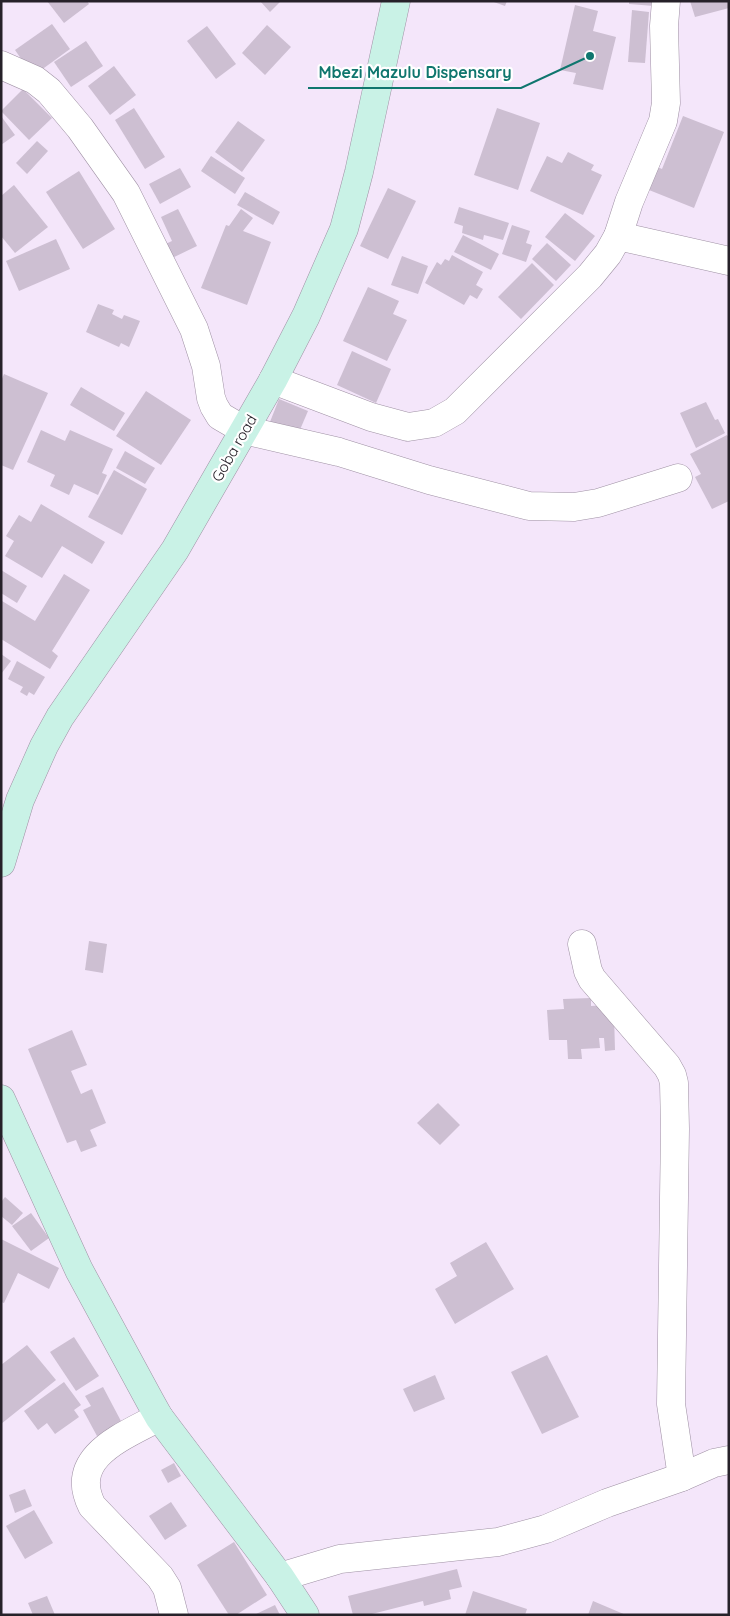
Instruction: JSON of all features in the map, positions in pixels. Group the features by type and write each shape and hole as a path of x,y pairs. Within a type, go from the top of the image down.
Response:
{"main road":[{"name":"Goba road","path":"1,864 20,800 44,746 60,717 175,550 272,380 306,316 344,229 359,172 396,1"},
{"path":"1,1099 80,1270 116,1341 159,1417 280,1577 305,1615"}],"street":[{"path":"272,380 371,417 408,427 434,423 455,411 590,276 608,254 618,236 629,202 663,121 666,103 664,26 666,1"},
{"path":"1,65 35,80 49,91 80,128 126,193 194,329 206,366 211,398 220,416 244,430 339,452 429,480 529,506 574,507 598,503 678,478"},
{"path":"618,236 729,261"},
{"path":"582,944 588,971 592,979 667,1066 674,1083 671,1404 682,1477"},
{"path":"159,1417 103,1449 92,1461 87,1472 85,1485 92,1506 160,1577 166,1588 174,1615"},
{"path":"280,1577 340,1559 498,1542 546,1530 607,1503 682,1477 714,1463 729,1460"}],"building":[{"path":"47,1 87,1 89,4 64,23"},
{"path":"260,1 281,1 270,12"},
{"path":"491,1 507,1 505,6"},
{"path":"629,1 654,1 654,6 629,4"},
{"path":"690,1 729,1 729,8 695,17"},
{"path":"575,5 598,11 593,31 616,37 603,90 573,84 576,73 560,70"},
{"path":"632,10 649,12 645,63 628,62"},
{"path":"52,24 70,49 33,76 15,50"},
{"path":"267,25 291,47 265,75 242,53"},
{"path":"207,26 236,64 216,79 187,41"},
{"path":"86,41 103,66 71,87 54,62"},
{"path":"114,66 136,95 110,115 88,86"},
{"path":"23,89 52,118 29,140 1,111"},
{"path":"134,108 165,157 145,169 115,120"},
{"path":"497,108 540,123 518,190 474,175"},
{"path":"1,116 15,135 1,145"},
{"path":"683,116 724,132 694,208 644,188 653,165 662,169"},
{"path":"238,121 265,140 242,172 215,152"},
{"path":"37,141 48,151 27,174 16,163"},
{"path":"568,152 594,165 591,170 602,175 583,215 530,191 547,156 562,163"},
{"path":"211,156 245,178 235,194 201,171"},
{"path":"180,168 191,187 160,204 149,184"},
{"path":"79,171 115,229 83,249 46,192"},
{"path":"14,185 48,227 15,253 1,236 1,196"},
{"path":"388,188 416,201 388,259 360,246"},
{"path":"245,192 280,212 273,225 237,205"},
{"path":"459,207 509,223 503,240 484,235 483,240 462,233 463,226 454,223"},
{"path":"178,209 197,246 166,261 159,247 172,241 161,217"},
{"path":"241,209 253,218 243,231 271,242 247,305 201,288 226,225 229,226"},
{"path":"565,213 595,236 575,261 545,237"},
{"path":"512,225 530,231 526,243 532,245 526,262 502,254"},
{"path":"463,235 499,254 491,270 454,252"},
{"path":"56,239 70,269 19,291 6,261"},
{"path":"547,243 571,265 556,281 532,259"},
{"path":"452,255 483,272 476,285 483,289 477,299 470,295 464,305 425,283 437,262 441,265 445,259 449,261"},
{"path":"402,256 428,266 418,294 391,285"},
{"path":"532,263 554,285 521,319 498,297"},
{"path":"368,287 399,301 393,314 407,320 387,361 343,341"},
{"path":"98,304 114,310 112,314 122,319 124,315 140,321 129,347 121,343 119,347 86,332"},
{"path":"352,351 391,369 376,403 337,385"},
{"path":"4,374 48,393 13,470 1,465 1,381"},
{"path":"81,387 125,413 114,431 70,405"},
{"path":"146,391 191,420 161,465 116,436"},
{"path":"279,399 308,411 296,439 268,427"},
{"path":"706,402 715,420 718,419 725,433 696,448 680,413"},
{"path":"41,430 65,441 70,430 113,449 102,473 107,475 98,495 74,484 69,495 50,486 55,475 27,462"},
{"path":"727,435 729,438 729,501 712,509 695,477 701,474 690,454"},
{"path":"125,451 155,468 145,484 116,468"},
{"path":"114,470 147,489 122,535 88,517"},
{"path":"41,504 105,542 92,564 62,546 42,578 5,556 14,541 6,536 19,515 31,522"},
{"path":"1,570 27,586 17,603 1,593"},
{"path":"64,574 90,590 52,651 58,656 50,669 1,639 1,603 2,601 35,621"},
{"path":"1,654 11,661 1,674"},
{"path":"17,661 45,677 34,695 29,692 27,696 20,692 23,687 8,679"},
{"path":"89,941 107,944 103,973 85,970"},
{"path":"591,998 591,1006 606,1005 614,1014 615,1050 605,1051 604,1038 599,1038 600,1048 581,1049 582,1059 568,1059 567,1040 549,1040 547,1010 564,1009 563,999"},
{"path":"72,1030 87,1065 71,1071 81,1094 92,1089 106,1123 90,1130 97,1146 81,1152 76,1140 67,1143 28,1049"},
{"path":"438,1103 460,1125 440,1145 417,1123"},
{"path":"5,1197 23,1213 12,1225 1,1216 1,1202"},
{"path":"31,1213 49,1238 31,1251 12,1226"},
{"path":"1,1239 59,1268 49,1289 18,1273 4,1303 1,1302"},
{"path":"486,1242 514,1289 455,1324 435,1289 457,1276 450,1263"},
{"path":"74,1337 99,1376 76,1391 50,1352"},
{"path":"27,1345 56,1380 1,1424 1,1365"},
{"path":"547,1355 579,1417 542,1434 511,1372"},
{"path":"435,1375 445,1399 414,1412 403,1389"},
{"path":"64,1382 81,1405 74,1410 79,1417 55,1434 47,1423 38,1430 24,1411"},
{"path":"103,1387 122,1423 97,1436 83,1410 91,1406 85,1396"},
{"path":"174,1463 181,1476 168,1483 161,1470"},
{"path":"25,1489 32,1506 15,1513 9,1495"},
{"path":"171,1502 187,1526 165,1540 149,1516"},
{"path":"34,1510 53,1543 25,1559 6,1526"},
{"path":"234,1542 267,1595 236,1615 229,1615 197,1565"},
{"path":"457,1569 462,1587 449,1590 451,1599 424,1606 423,1601 368,1615 353,1615 348,1596"},
{"path":"473,1591 527,1609 525,1615 465,1615"},
{"path":"47,1596 55,1615 33,1615 28,1603"},
{"path":"593,1601 626,1615 588,1615"},
{"path":"275,1605 280,1615 254,1615"}],"place":[{"name":"Mbezi Mazulu Dispensary","path":"590,56"}]}
